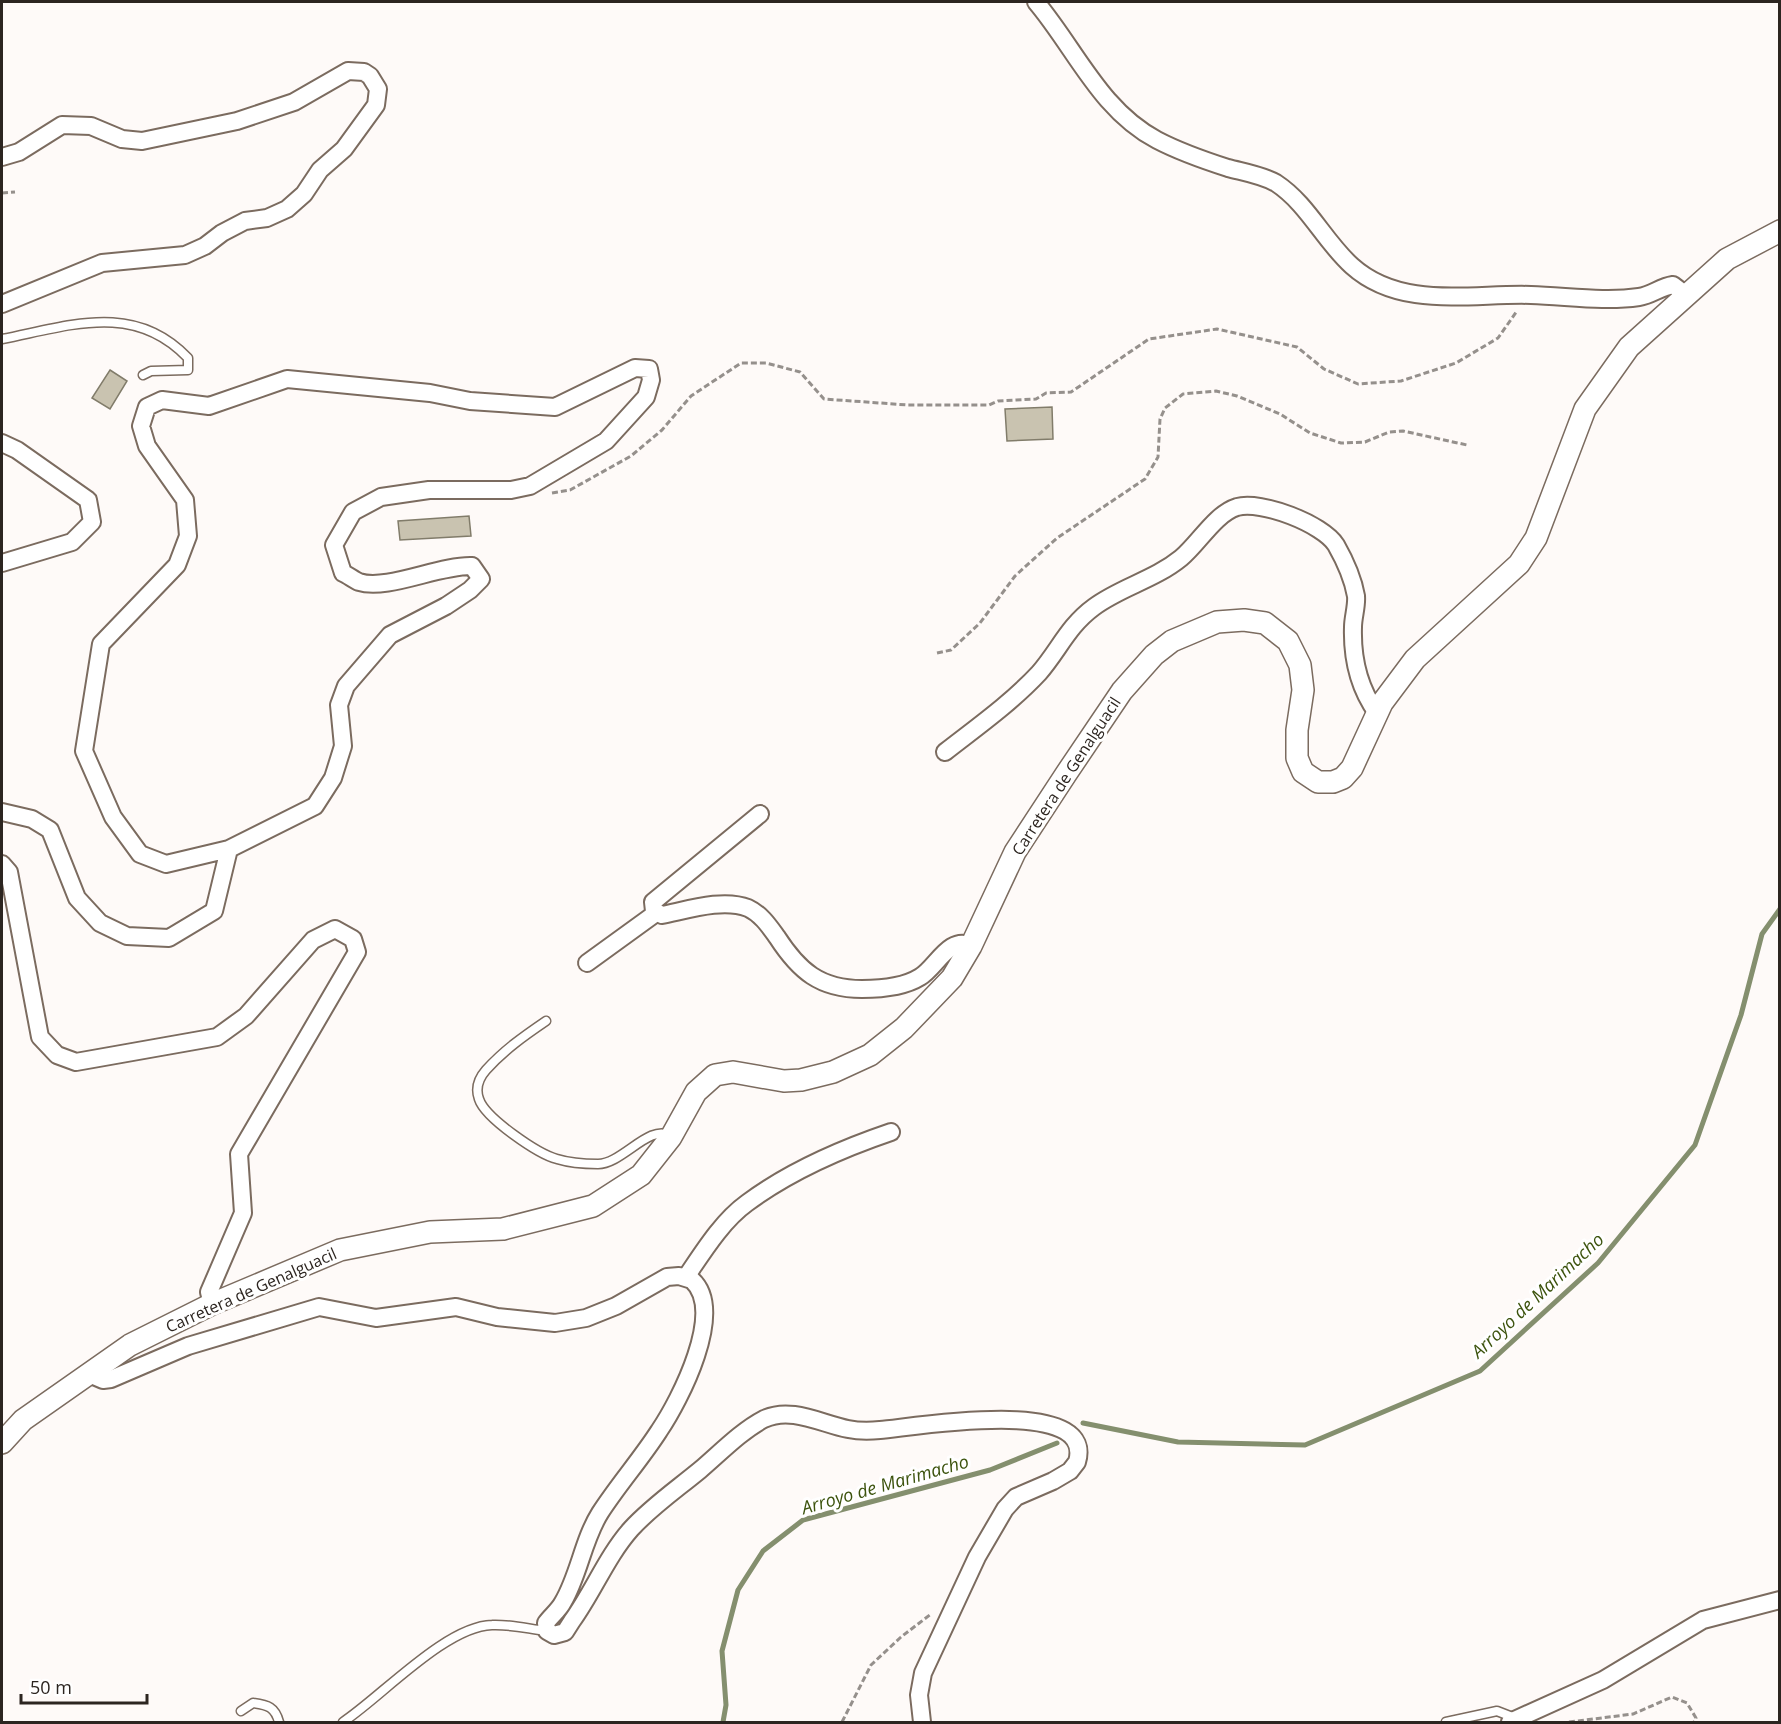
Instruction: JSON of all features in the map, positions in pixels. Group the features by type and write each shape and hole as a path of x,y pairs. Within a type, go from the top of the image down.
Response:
{"street":[{"path":"1036,2 1094,86 1134,123 1154,138 1191,157 1273,182 1289,192 1353,267 1387,286 1418,295 1528,294 1601,298 1640,297 1654,293 1662,286 1673,285 1686,295"},
{"path":"2,157 19,152 62,125 91,126 122,140 142,141 237,121 294,102 348,71 364,72 370,76 378,89 376,105 344,149 320,170 304,194 287,209 267,218 245,221 222,233 205,246 185,255 102,263 2,304"},
{"name":"Carretera de Genalguacil","path":"2,1443 23,1420 130,1345 212,1304 340,1250 430,1232 503,1229 593,1206 641,1175 671,1137 696,1092 715,1075 733,1072 784,1081 801,1080 834,1072 870,1055 904,1028 952,978 971,946 1015,852 1122,691 1154,655 1172,641 1216,622 1244,620 1265,623 1288,641 1300,665 1303,690 1297,730 1298,758 1303,772 1318,782 1333,782 1343,778 1352,768 1382,703 1415,659 1519,564 1536,538 1585,410 1629,347 1727,260 1779,231"},
{"path":"634,368 649,369 651,380 646,397 606,441 530,486 511,490 429,490 381,496 353,512 334,545 343,573 359,582 377,584 456,565 472,566 481,579 470,590 446,606 390,635 346,686 339,705 343,746 333,778 315,806 229,849 166,864 140,854 113,817 84,751 101,644 177,565 188,536 185,500 147,446 141,426 147,407 162,400 208,406 287,379 430,393 470,401 555,407 634,368"},
{"path":"2,443 17,450 88,500 92,522 72,543 2,563"},
{"path":"945,752 1016,695 1040,671 1065,634 1095,606 1123,590 1152,579 1198,543 1224,514 1237,507 1252,505 1310,524 1335,543 1356,597 1353,653 1359,678 1377,713"},
{"path":"2,812 32,819 50,830 76,898 100,923 127,936 170,938 214,911 229,849"},
{"path":"760,814 684,879 656,897 652,905 657,913 662,915 724,905 748,908 768,924 788,955 807,974 832,985 861,989 894,986 920,977 952,946 962,943 971,946"},
{"path":"4,871 40,1037 57,1055 76,1062 217,1037 246,1016 313,940 335,928 352,939 357,952 239,1154 243,1213 209,1292 212,1304"},
{"path":"587,963 657,913"},
{"path":"686,1277 708,1245 746,1204 844,1148 891,1132"},
{"path":"89,1374 103,1380 111,1379 188,1346 319,1307 376,1318 456,1307 497,1317 555,1323 586,1318 616,1306 667,1277 686,1277 697,1284 704,1297 706,1316 702,1335 685,1383 661,1429 599,1514 563,1602 546,1623 547,1631 554,1635 565,1632 631,1529 717,1455 765,1419 786,1414 850,1430 879,1430 981,1419 1019,1420 1058,1428 1067,1433 1077,1446 1077,1462 1053,1481 1016,1497 1005,1509 977,1557 923,1673 919,1695 921,1722"},
{"path":"1514,1721 1603,1680 1703,1620 1779,1600"}],"lane":[{"path":"2,339 88,323 121,321 147,328 176,345 188,357 188,370 151,371 143,375"},
{"path":"546,1022 514,1042 481,1076 477,1092 484,1109 528,1144 556,1159 578,1163 601,1164 618,1159 654,1134 663,1133 671,1137"},
{"path":"343,1722 419,1660 459,1635 490,1624 547,1631"},
{"path":"241,1711 253,1703 269,1706 276,1711 279,1722"},
{"path":"1446,1722 1497,1711 1514,1721"}],"path":[{"path":"2,193 15,192"},
{"path":"530,486 545,494 570,490 631,456 662,430 691,396 741,363 766,363 800,372 824,399 908,405 989,405 998,401 1036,399 1046,393 1071,392 1149,339 1217,329 1297,347 1324,369 1358,384 1401,381 1456,363 1498,338 1528,294"},
{"path":"937,653 951,650 980,622 1015,576 1057,538 1145,479 1158,457 1160,419 1165,408 1183,394 1216,391 1237,396 1280,414 1311,433 1341,443 1365,442 1389,432 1403,431 1467,445"},
{"path":"842,1722 871,1665 901,1637 935,1611"},
{"path":"1569,1722 1632,1714 1672,1697 1687,1703 1696,1718 1694,1722"}],"building":[{"path":"110,370 127,381 110,409 92,398"},
{"path":"1052,407 1053,439 1007,441 1005,409"},
{"path":"469,516 471,536 400,540 398,521"}],"waterway":[{"name":"Arroyo de Marimacho","path":"1083,1423 1178,1442 1305,1445 1480,1371 1598,1263 1695,1145 1741,1015 1762,934 1780,909"},
{"name":"Arroyo de Marimacho","path":"723,1722 726,1705 722,1651 738,1590 763,1551 803,1520 990,1470 1057,1443"}]}
